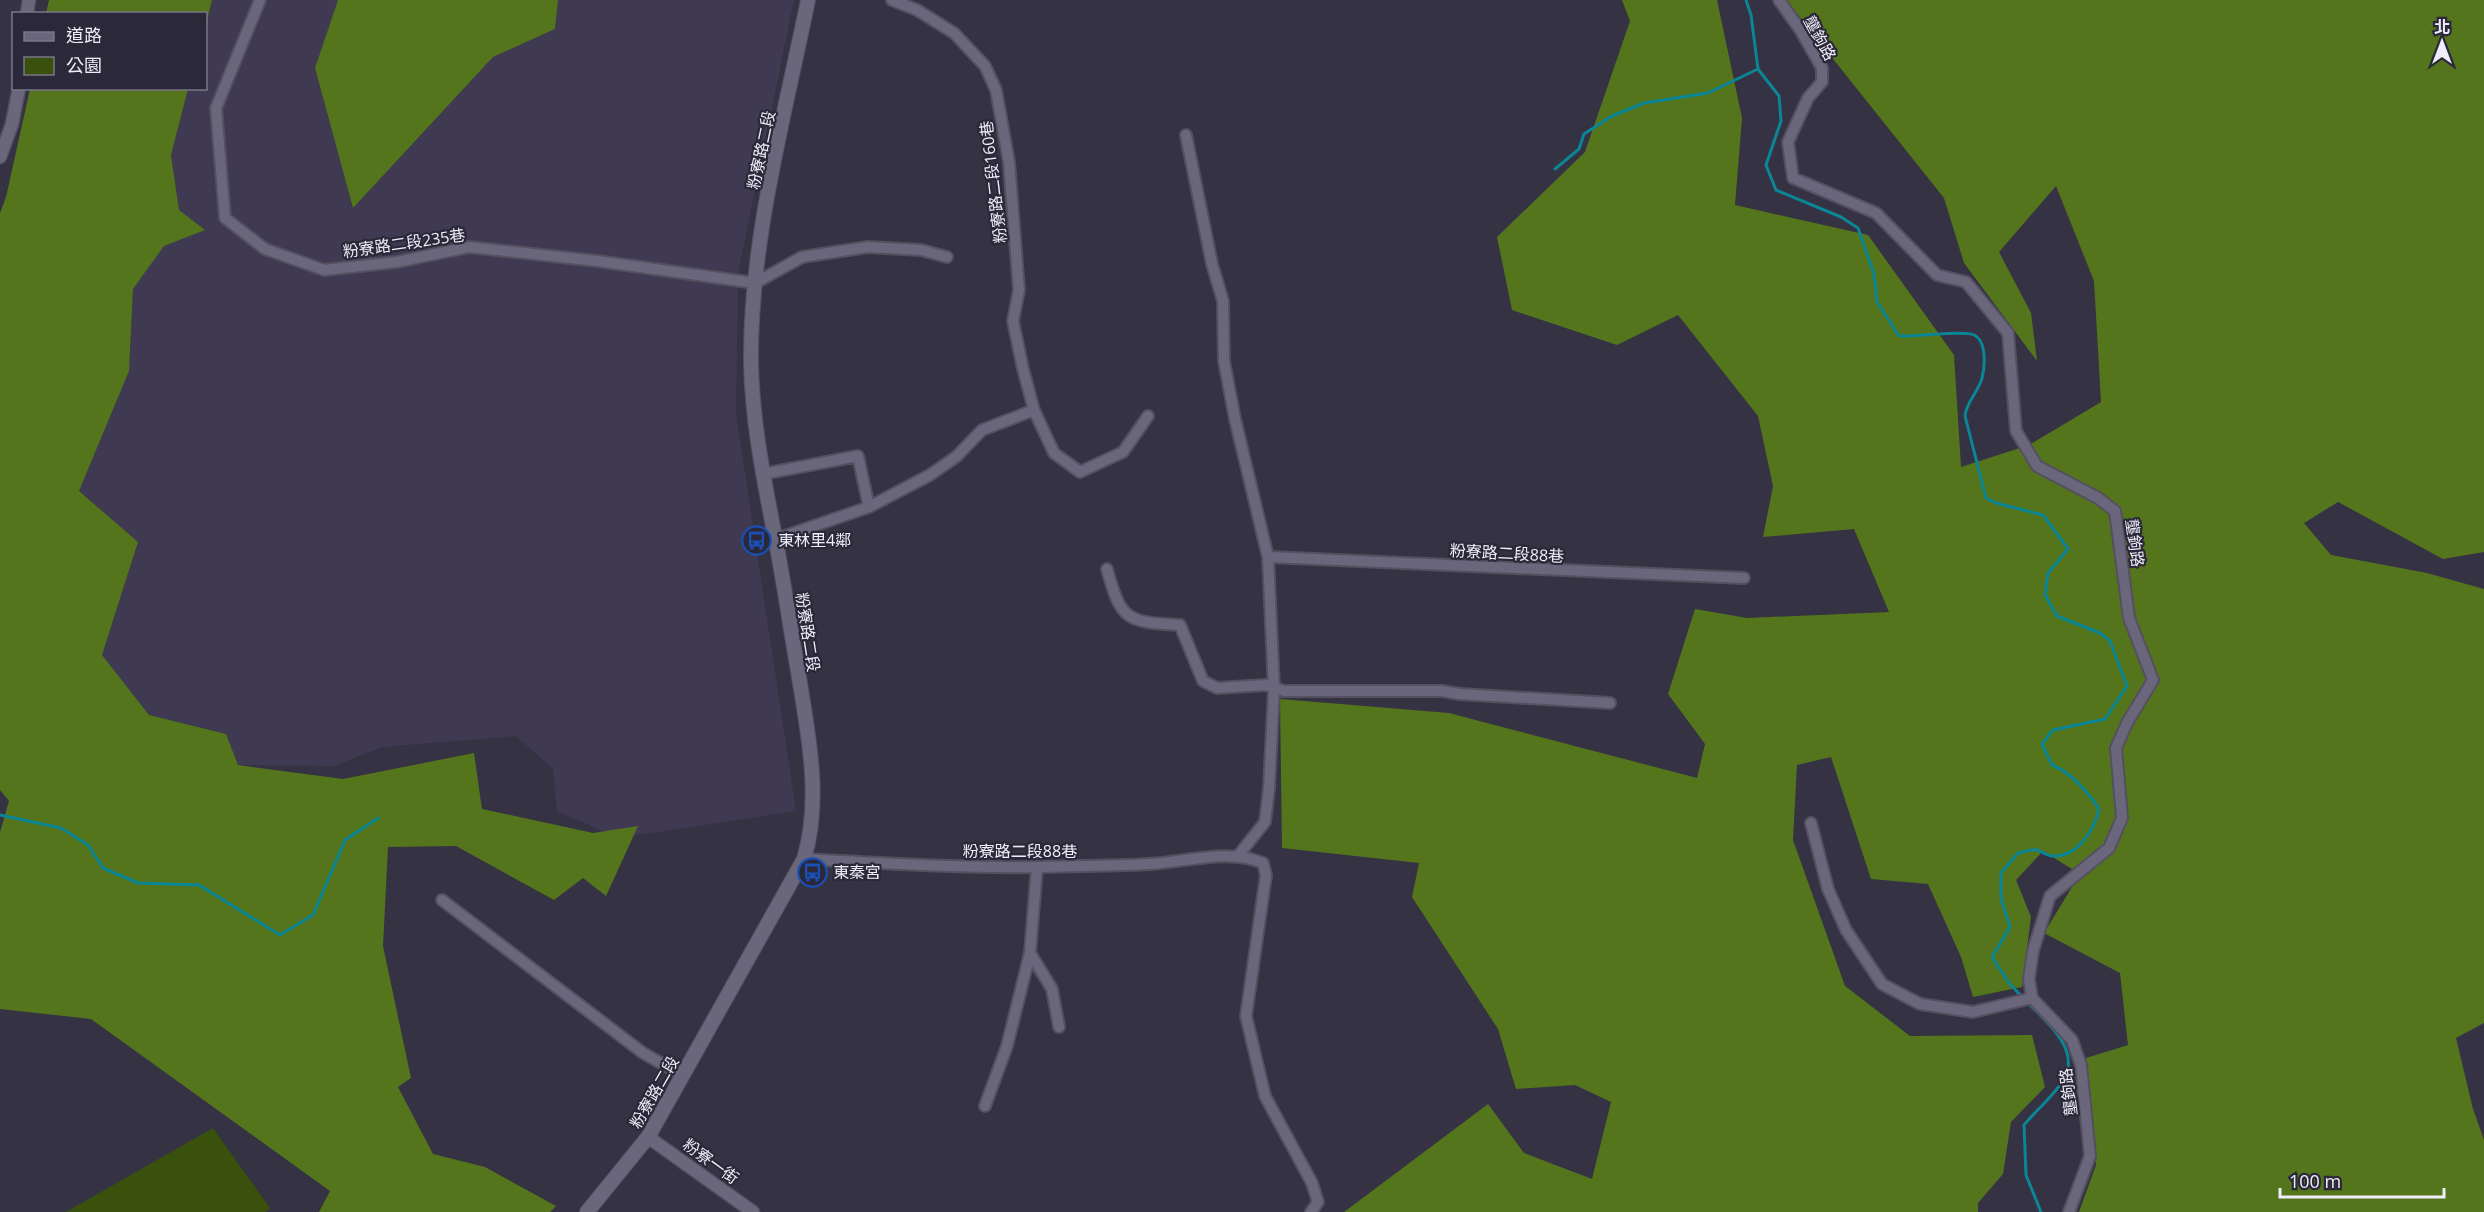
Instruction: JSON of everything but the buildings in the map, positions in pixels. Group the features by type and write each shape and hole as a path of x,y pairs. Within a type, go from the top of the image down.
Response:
{"main road":[{"name":"粉寮路二段","path":"587,1212 648,1137 804,859 812,832 812,762 776,539 762,474 751,363 755,283 767,200 808,0"}],"street":[{"name":"粉寮路二段235巷","path":"260,0 216,108 225,218 265,249 324,270 396,262 469,247 597,261 755,283"},
{"name":"粉寮路二段160巷","path":"892,0 917,10 954,33 985,66 996,90 1009,162 1018,267 1019,290 1013,321 1034,410 1054,453 1080,472 1123,453 1148,416"},
{"name":"壟鉤路","path":"1779,0 1801,31 1822,68 1822,82 1808,98 1788,142 1793,178 1876,213 1937,275 1966,282 2008,333 2016,431 2037,466 2098,498 2115,511 2129,618 2153,680 2127,723 2116,748 2122,818 2109,848 2050,896 2033,951 2030,979 2032,998 2072,1040 2081,1065 2090,1156 2069,1212"},
{"path":"0,157 12,124 19,90"},
{"path":"1186,135 1223,301 1224,362 1234,419 1268,557 1274,689 1265,822 1237,857"},
{"path":"755,283 802,257 868,247 921,250 947,256"},
{"path":"776,539 869,507 939,469 957,456 982,430 1034,410"},
{"path":"762,474 858,456 869,507"},
{"name":"粉寮路二段88巷","path":"1268,557 1744,578"},
{"path":"1107,569 1115,601 1122,612 1144,622 1180,625 1203,681 1216,688 1266,685 1274,689 1442,691 1610,703"},
{"path":"1811,823 1828,889 1846,930 1882,984 1920,1005 1973,1012 2032,998"},
{"name":"粉寮路二段88巷","path":"804,859 962,867 1151,864 1237,857 1263,863 1266,876 1246,1016 1265,1095 1312,1183 1318,1202 1311,1212"},
{"path":"985,1106 1007,1046 1030,952 1037,867"},
{"path":"442,900 643,1053 682,1075"},
{"path":"1030,952 1052,989 1059,1027"},
{"name":"粉寮一街","path":"648,1137 753,1212"}],"shaded area":[{"path":"212,0 338,0 315,68 353,208 493,57 555,29 558,0 794,0 738,273 736,414 796,811 619,838 557,811 553,769 516,736 382,747 334,766 238,765 226,734 149,715 102,655 138,542 79,491 129,371 133,289 164,246 179,210 171,155 188,90 207,90 207,21"}],"green space":[{"path":"49,0 212,0 207,21 207,12 46,12"},
{"path":"338,0 558,0 555,29 493,57 353,208 315,68"},
{"path":"1622,0 1717,0 1742,118 1735,205 1868,235 1954,355 1961,467 2029,445 2101,402 2094,281 2056,186 1999,252 2031,313 2037,361 1964,263 1944,198 1786,0 2484,0 2484,552 2443,559 2338,502 2304,523 2331,555 2427,573 2484,589 2484,1023 2456,1038 2473,1109 2484,1140 2484,1212 2079,1212 2096,1165 2086,1058 2128,1045 2120,973 2044,933 2080,874 2043,851 2016,880 2031,917 2022,987 1973,997 1961,957 1928,884 1871,879 1831,757 1797,765 1793,840 1845,986 1910,1036 2032,1035 2045,1087 2011,1122 2003,1174 1978,1203 1978,1212 1344,1212 1488,1104 1524,1153 1592,1179 1611,1102 1575,1085 1516,1089 1498,1029 1412,897 1419,863 1282,848 1280,699 1449,713 1697,778 1705,744 1668,694 1695,609 1747,618 1889,612 1854,529 1763,537 1773,486 1758,416 1678,315 1617,345 1512,310 1497,237 1585,152 1630,21"},
{"path":"30,90 188,90 171,155 179,210 205,230 164,246 133,289 129,371 79,491 138,542 102,655 149,715 226,734 238,765 343,779 474,753 482,809 593,833 638,826 606,896 583,878 554,900 456,846 388,847 383,946 411,1078 398,1087 433,1154 485,1167 556,1206 550,1212 319,1212 330,1191 91,1019 0,1009 0,832 9,801 0,790 0,213 6,197"},
{"path":"213,1128 270,1208 266,1212 66,1212"}],"waterway":[{"path":"1746,0 1751,15 1758,69 1779,96 1781,121 1766,165 1776,190 1841,217 1858,228 1874,274 1877,302 1899,336 1960,333 1974,335 1978,338 1983,348 1983,373 1965,416 1986,498 1996,503 2043,515 2068,549 2048,573 2045,595 2057,616 2100,633 2110,641 2127,686 2105,719 2053,730 2042,744 2052,765 2078,783 2099,809 2093,826 2083,842 2069,853 2051,856 2035,850 2018,853 2001,873 2001,898 2010,927 1992,957 2009,983 2022,997"},
{"path":"1555,169 1579,149 1584,134 1612,116 1644,103 1708,93 1758,69"},
{"path":"0,815 61,828 88,845 103,868 138,883 199,885 280,935 313,915 345,840 378,818"},
{"path":"2026,1001 2051,1026 2068,1057 2068,1068 2064,1079 2024,1125 2026,1175 2041,1212"}],"place":[{"name":"東林里4鄰","path":"757,540"},
{"name":"東秦宮","path":"812,872"}]}
